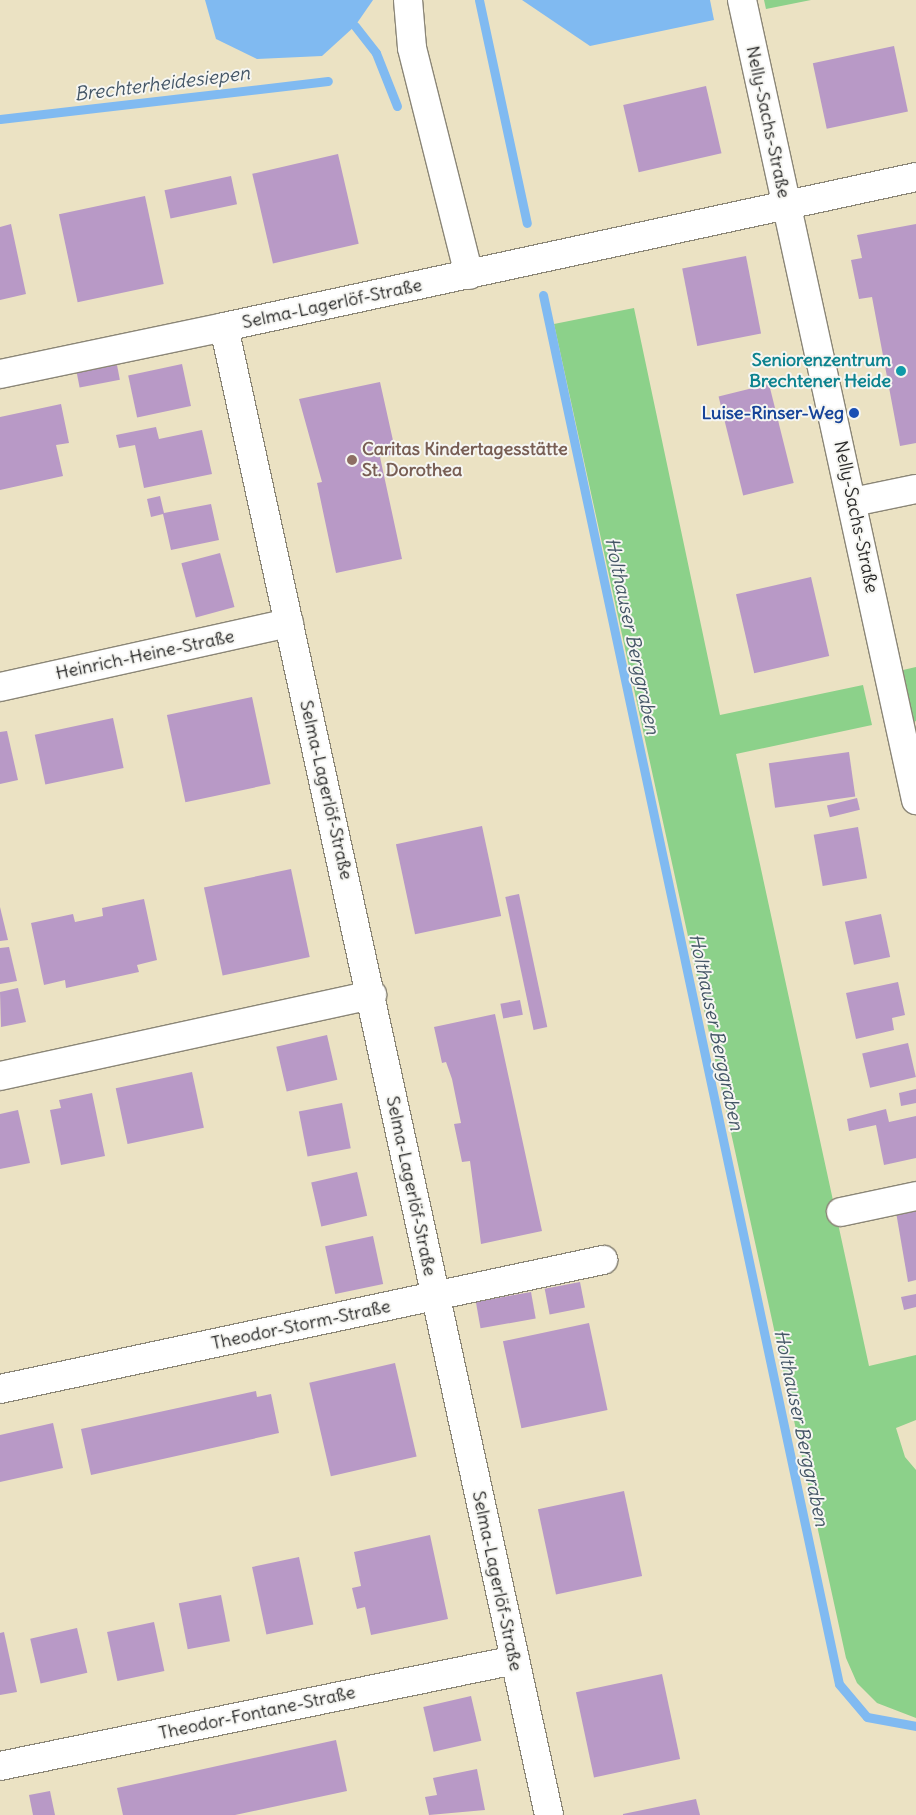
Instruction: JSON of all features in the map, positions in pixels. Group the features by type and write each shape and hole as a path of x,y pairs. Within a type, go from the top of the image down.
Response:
{"street":[{"path":"408,0 412,48 468,275"},
{"name":"Nelly-Sachs-Straße","path":"742,0 916,800"},
{"name":"Selma-Lagerlöf-Straße","path":"549,1815 434,1296 372,996 224,327 916,178"},
{"path":"0,374 224,327"},
{"path":"852,502 916,490"},
{"name":"Heinrich-Heine-Straße","path":"0,687 289,624"},
{"path":"0,1076 372,996"},
{"path":"842,1212 916,1196"},
{"name":"Theodor-Storm-Straße","path":"0,1389 603,1260"},
{"name":"Theodor-Fontane-Straße","path":"0,1766 515,1660"}],"green space":[{"path":"764,0 811,0 766,9"},
{"path":"634,308 720,715 863,685 872,725 736,754 869,1366 916,1355 916,1420 896,1428 905,1457 916,1470 916,1718 877,1703 857,1683 846,1658 554,324"},
{"path":"916,667 916,721 914,722 903,670"}],"water":[{"path":"205,0 373,0 355,26 322,56 257,59 216,39"},
{"path":"522,0 710,0 714,20 590,46"}],"building":[{"path":"894,46 908,112 827,129 813,63"},
{"path":"706,86 722,153 639,172 623,105"},
{"path":"338,154 359,244 273,263 252,174"},
{"path":"231,176 237,204 171,219 164,190"},
{"path":"145,196 164,284 78,302 59,214"},
{"path":"11,224 26,294 0,300 0,227"},
{"name":"Seniorenzentrum Brechtener Heide","path":"916,224 916,443 900,446 872,297 859,299 851,260 862,258 857,235"},
{"path":"746,256 761,334 697,346 682,268"},
{"path":"182,364 191,406 137,417 128,375"},
{"path":"117,365 120,380 80,388 77,373"},
{"path":"380,382 396,454 380,457 402,559 336,573 317,483 322,482 299,399"},
{"path":"769,384 794,483 743,496 719,397"},
{"path":"61,404 69,443 56,445 63,476 0,490 0,417"},
{"path":"156,427 159,439 202,430 212,474 144,488 135,445 119,448 116,435"},
{"path":"160,496 164,513 211,504 219,540 171,550 163,514 151,517 147,499"},
{"path":"220,553 234,607 196,617 181,563"},
{"path":"811,577 829,656 754,673 736,594"},
{"path":"252,697 271,784 185,802 167,715"},
{"path":"113,718 124,768 45,785 35,735"},
{"path":"7,731 18,780 0,784 0,732"},
{"path":"849,752 855,797 775,808 769,763"},
{"path":"857,798 860,810 830,817 827,805"},
{"path":"482,826 501,916 415,934 396,844"},
{"path":"858,827 867,878 823,886 814,835"},
{"path":"291,869 310,957 223,976 204,888"},
{"path":"519,894 547,1027 534,1030 505,897"},
{"path":"144,899 157,960 137,965 139,972 66,988 65,980 44,985 31,923 73,914 75,922 103,916 102,908"},
{"path":"0,907 8,940 0,941"},
{"path":"881,914 890,957 854,965 845,922"},
{"path":"9,947 17,981 0,984 0,948"},
{"path":"898,982 905,1015 892,1018 894,1030 856,1039 846,993"},
{"path":"18,988 26,1022 1,1027 0,992"},
{"path":"520,1000 523,1015 503,1019 500,1004"},
{"path":"495,1014 542,1231 481,1244 470,1161 462,1162 454,1124 461,1123 452,1079 446,1062 442,1063 434,1027"},
{"path":"327,1035 337,1080 287,1092 276,1047"},
{"path":"908,1043 916,1077 870,1088 862,1054"},
{"path":"192,1072 204,1128 128,1144 116,1088"},
{"path":"916,1089 916,1103 901,1106 899,1093"},
{"path":"92,1093 105,1156 61,1165 50,1110 61,1108 59,1100"},
{"path":"342,1103 351,1148 308,1157 299,1111"},
{"path":"886,1109 889,1122 916,1116 916,1158 884,1165 876,1125 849,1131 847,1119"},
{"path":"18,1110 30,1163 0,1169 0,1114"},
{"path":"357,1172 367,1216 321,1226 311,1183"},
{"path":"916,1207 916,1280 908,1282 896,1212"},
{"path":"373,1236 383,1284 335,1294 325,1246"},
{"path":"580,1282 585,1308 550,1314 545,1289"},
{"path":"531,1292 536,1319 481,1328 476,1302"},
{"path":"916,1294 916,1307 904,1310 901,1297"},
{"path":"589,1323 608,1410 521,1428 503,1341"},
{"path":"395,1363 417,1457 331,1476 309,1383"},
{"path":"256,1391 257,1397 271,1394 279,1433 91,1475 81,1429"},
{"path":"53,1423 63,1468 0,1482 0,1435"},
{"path":"624,1491 642,1576 556,1594 538,1509"},
{"path":"430,1535 448,1619 371,1635 365,1607 357,1609 352,1588 361,1586 354,1552"},
{"path":"299,1557 313,1624 266,1634 252,1567"},
{"path":"221,1595 230,1641 188,1649 179,1603"},
{"path":"154,1622 164,1671 117,1681 107,1632"},
{"path":"77,1628 87,1673 41,1684 30,1639"},
{"path":"4,1632 17,1692 0,1695 0,1633"},
{"path":"662,1674 680,1759 594,1777 576,1692"},
{"path":"471,1696 481,1741 434,1752 423,1707"},
{"path":"336,1740 347,1791 235,1815 123,1815 117,1788"},
{"path":"477,1769 485,1810 429,1815 425,1797 437,1795 433,1778"},
{"path":"50,1791 55,1815 33,1815 29,1795"},
{"path":"696,1799 700,1815 623,1815 623,1814"}],"waterway":[{"name":"Holthauser Berggraben","path":"479,0 527,223"},
{"path":"355,26 376,53 397,106"},
{"name":"Brechterheidesiepen","path":"0,119 328,81"},
{"name":"Holthauser Berggraben","path":"543,295 839,1684 867,1717 916,1726"}],"place":[{"name":"Seniorenzentrum Brechtener Heide","path":"901,371"},
{"name":"Luise-Rinser-Weg","path":"854,413"},
{"name":"Caritas Kindertagesstätte St. Dorothea","path":"352,460"}]}
